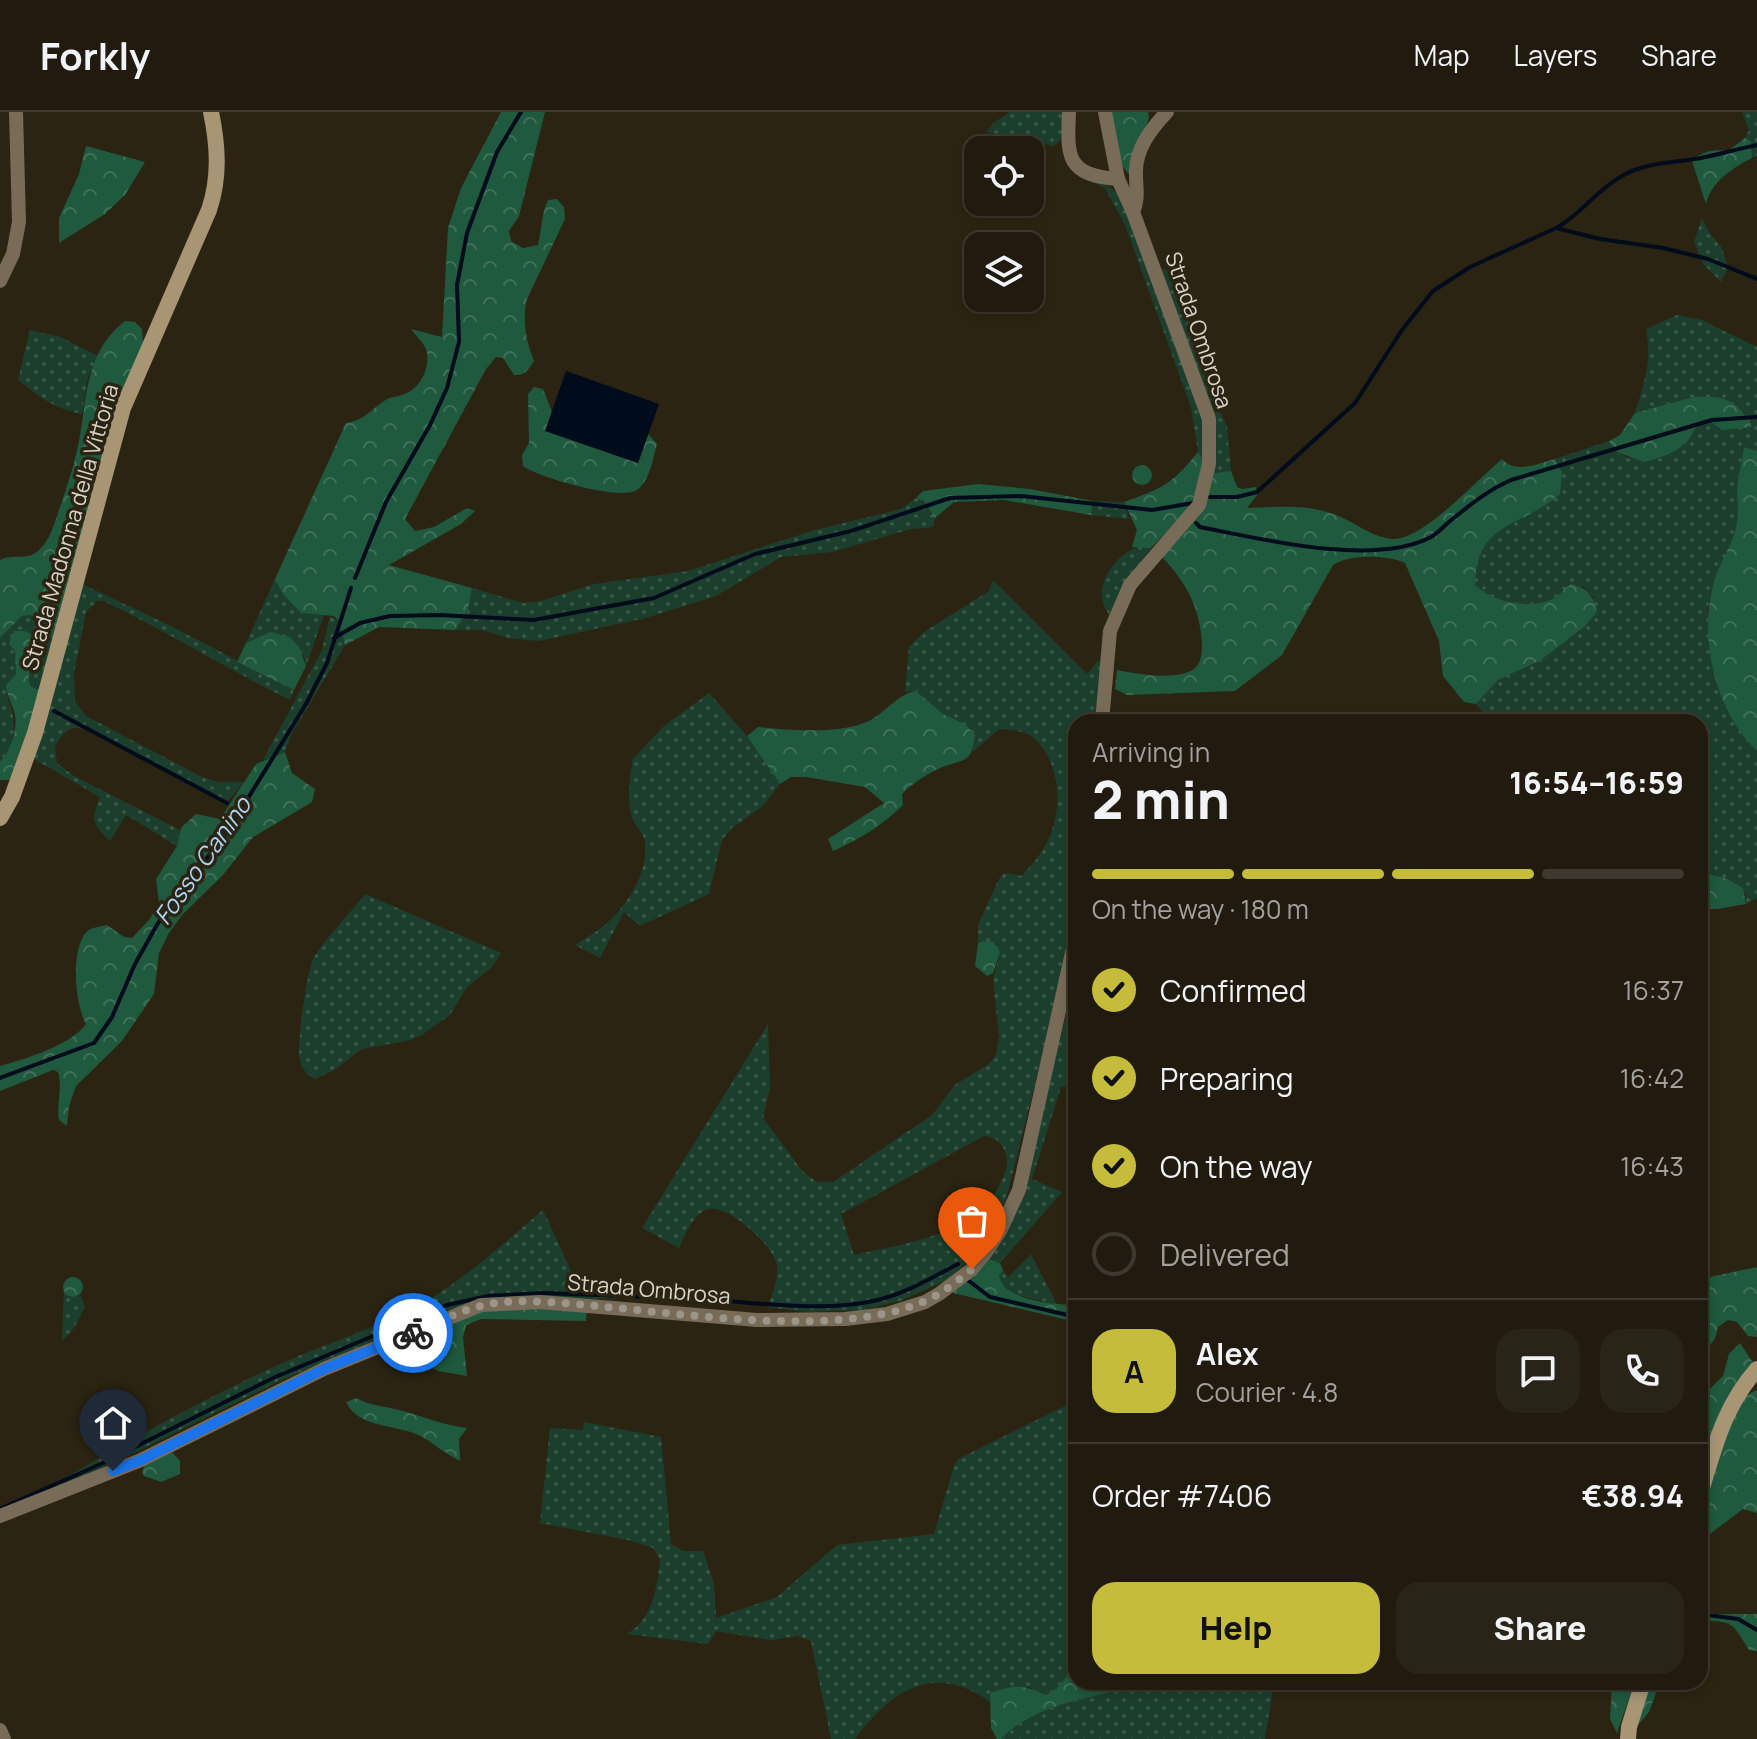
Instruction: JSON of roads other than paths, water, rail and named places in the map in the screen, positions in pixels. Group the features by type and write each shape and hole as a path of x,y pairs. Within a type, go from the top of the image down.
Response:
{"street":[{"path":"0,281 13,254 19,222 16,112"},
{"name":"Strada Madonna della Vittoria","path":"0,818 12,797 35,733 123,408 216,190 217,156 211,112"},
{"path":"1069,112 1067,148 1076,164 1095,176 1118,179"},
{"name":"Strada Ombrosa","path":"1103,714 1110,631 1130,585 1199,505 1209,464 1209,419 1118,179 1105,112"},
{"path":"1133,212 1138,202 1138,156 1146,137 1167,112"},
{"name":"Strada Ombrosa","path":"0,1516 141,1460 324,1369 481,1305 540,1302 757,1320 845,1319 887,1314 925,1302 972,1269 1000,1231 1019,1190 1068,971"},
{"path":"1708,1469 1725,1415 1757,1369"},
{"path":"1628,1739 1641,1690"},
{"path":"0,1730 4,1739"}],"water":[{"path":"566,371 659,404 638,463 545,431"}],"waterway":[{"name":"Fosso Canino","path":"355,578 386,502 430,425 447,388 459,342 457,285 467,233 497,152 521,112"},
{"path":"1558,227 1605,187 1631,171 1757,145"},
{"path":"1210,497 1237,497 1257,492 1355,403 1402,330 1433,291 1470,267 1556,228 1708,259 1757,279"},
{"path":"1196,523 1200,527 1317,548 1379,550 1407,546 1434,535 1479,498 1511,480 1712,420 1757,417"},
{"path":"334,638 360,623 390,616 534,620 654,598 755,554 851,531 950,498 1021,496 1152,510 1193,503"},
{"name":"Fosso Canino","path":"0,1078 94,1043 112,1017 135,964 158,923 229,829 306,704 327,663 351,588"},
{"path":"54,711 227,803"},
{"path":"693,1299 807,1306 853,1304 895,1295 958,1264"},
{"path":"969,1281 990,1297 1068,1315"},
{"path":"0,1509 103,1463 273,1378 447,1305 488,1296 544,1293 677,1298"},
{"path":"1708,1615 1738,1619 1757,1630"}]}
